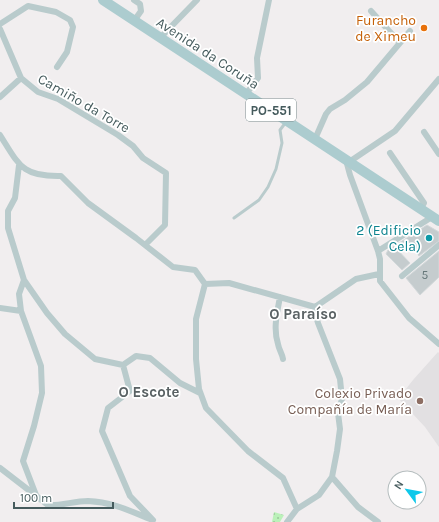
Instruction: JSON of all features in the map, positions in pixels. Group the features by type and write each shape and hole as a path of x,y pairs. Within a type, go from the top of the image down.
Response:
{"main road":[{"name":"Avenida da Coruña","path":"103,0 420,209 436,218"}],"street":[{"path":"134,0 140,4 141,11 134,21"},
{"path":"160,38 197,0"},
{"path":"246,94 258,78 257,58 269,0"},
{"path":"0,24 28,6 56,12 70,20 73,27 67,52 57,67"},
{"path":"372,12 400,44"},
{"path":"0,29 21,78 0,97"},
{"path":"315,139 326,114 330,109 345,100 367,82 410,32"},
{"name":"Camiño da Torre","path":"21,78 38,92 58,99 118,135 133,146 143,158 166,173 165,225 145,245"},
{"path":"439,79 395,131 347,161 350,175 378,251 380,260 380,281 409,318 439,344"},
{"path":"424,132 439,154"},
{"path":"0,135 19,164 27,171 47,176 61,176 88,203 145,245 173,268 195,270 205,284 196,319 196,359 199,389 206,408 248,451 283,478 297,508"},
{"path":"390,153 424,203 420,209"},
{"path":"19,164 15,198 8,211 8,228 24,280 47,313 65,334 95,359 123,365 136,356 150,358 180,383 200,393"},
{"path":"378,251 436,218"},
{"path":"402,276 439,245"},
{"path":"315,307 356,279 379,274"},
{"path":"24,280 19,294 21,312 41,366 42,393 23,461 36,495"},
{"path":"205,284 229,283 315,307"},
{"path":"280,297 275,327 278,345 283,359"},
{"path":"287,522 297,508 319,495 332,477 340,429 338,413 342,399 340,379 318,323 315,307"},
{"path":"0,308 21,312"},
{"path":"123,365 130,391 108,408 102,431 130,496 155,521"},
{"path":"0,468 48,505 54,506 87,501 115,504 155,521"},
{"path":"332,477 358,507 378,522"}],"lane":[{"path":"234,218 259,200 268,187 276,169 282,142 280,130 287,121"}],"shaded area":[{"name":"Colexio Privado Compañía de María","path":"438,352 439,447 425,427 399,399 413,380"}],"green space":[{"path":"274,512 284,515 280,522 272,522"}],"building":[{"path":"427,225 439,232 439,241 419,256 406,242 394,246"},
{"path":"394,246 410,263 402,270 386,254 388,250"},
{"path":"439,251 439,277 420,295 406,278"}],"place":[{"name":"Furancho de Ximeu","path":"424,28"},
{"name":"2 (Edificio Cela)","path":"429,238"},
{"name":"Colexio Privado Compañía de María","path":"420,401"}],"district":[{"name":"O Paraíso","path":"303,314"},
{"name":"O Escote","path":"149,392"}]}
